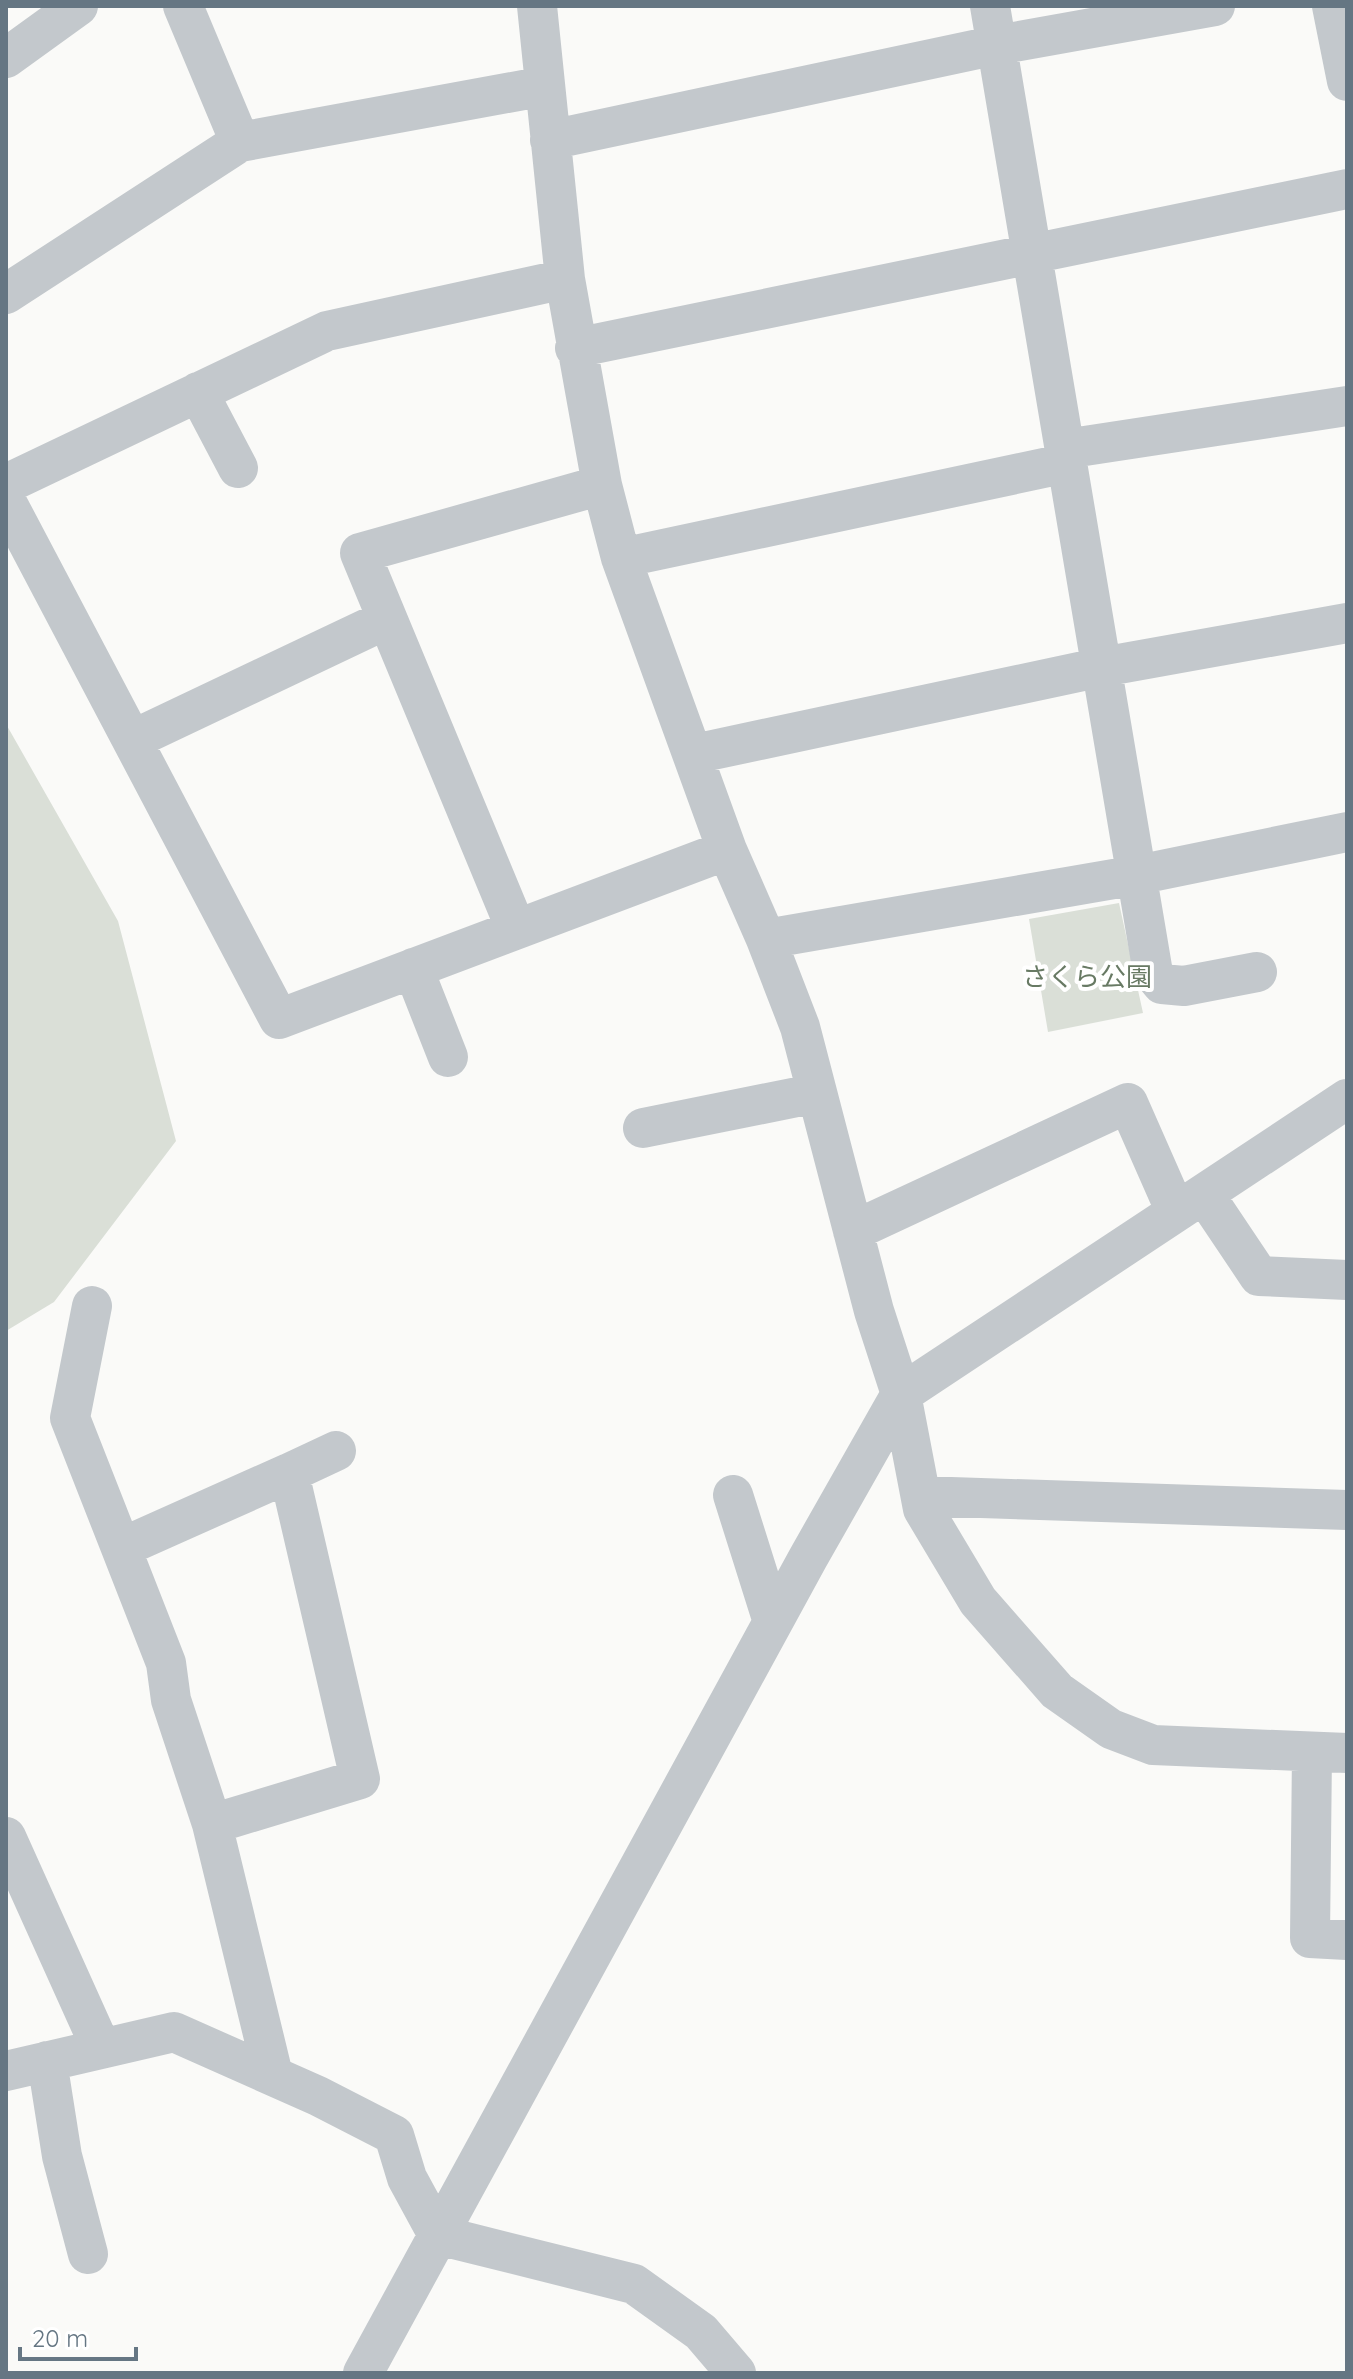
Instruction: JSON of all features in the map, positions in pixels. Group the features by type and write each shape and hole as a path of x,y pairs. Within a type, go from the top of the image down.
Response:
{"street":[{"path":"6,58 78,6"},
{"path":"183,6 240,142"},
{"path":"537,6 565,279 602,485 621,558 727,850 800,1027 874,1311 901,1394 923,1509 978,1601 1057,1691 1111,1729 1153,1745 1330,1752 1310,1938 1347,1940"},
{"path":"990,6 1153,973 1162,984 1184,986 1257,972"},
{"path":"550,140 997,45 1215,6"},
{"path":"1332,6 1347,81"},
{"path":"6,294 240,142 545,86"},
{"path":"575,348 1347,189"},
{"path":"6,484 327,331 565,279"},
{"path":"198,392 238,468"},
{"path":"621,558 1066,456 1347,406"},
{"path":"516,929 360,553 602,485"},
{"path":"6,501 279,1019 727,850"},
{"path":"132,740 387,619"},
{"path":"694,754 1102,667 1347,623"},
{"path":"766,939 1137,875 1347,832"},
{"path":"413,968 448,1057"},
{"path":"643,1128 817,1093"},
{"path":"363,2373 901,1394 1347,1099"},
{"path":"853,1231 1128,1103 1190,1203 1259,1276 1347,1280"},
{"path":"92,1306 70,1418 166,1663 171,1700 212,1824 273,2075"},
{"path":"121,1548 336,1451"},
{"path":"212,1824 360,1779 289,1473"},
{"path":"733,1495 773,1622"},
{"path":"921,1496 1347,1510"},
{"path":"6,1837 101,2048"},
{"path":"6,2071 174,2032 273,2075 394,2135 407,2178 438,2235 634,2284 701,2332 736,2373"},
{"path":"47,2061 62,2156 88,2254"}],"green space":[{"path":"6,724 118,921 176,1141 54,1302 6,1331"},
{"name":"さくら公園","path":"1119,903 1143,1013 1048,1032 1029,919"}]}
